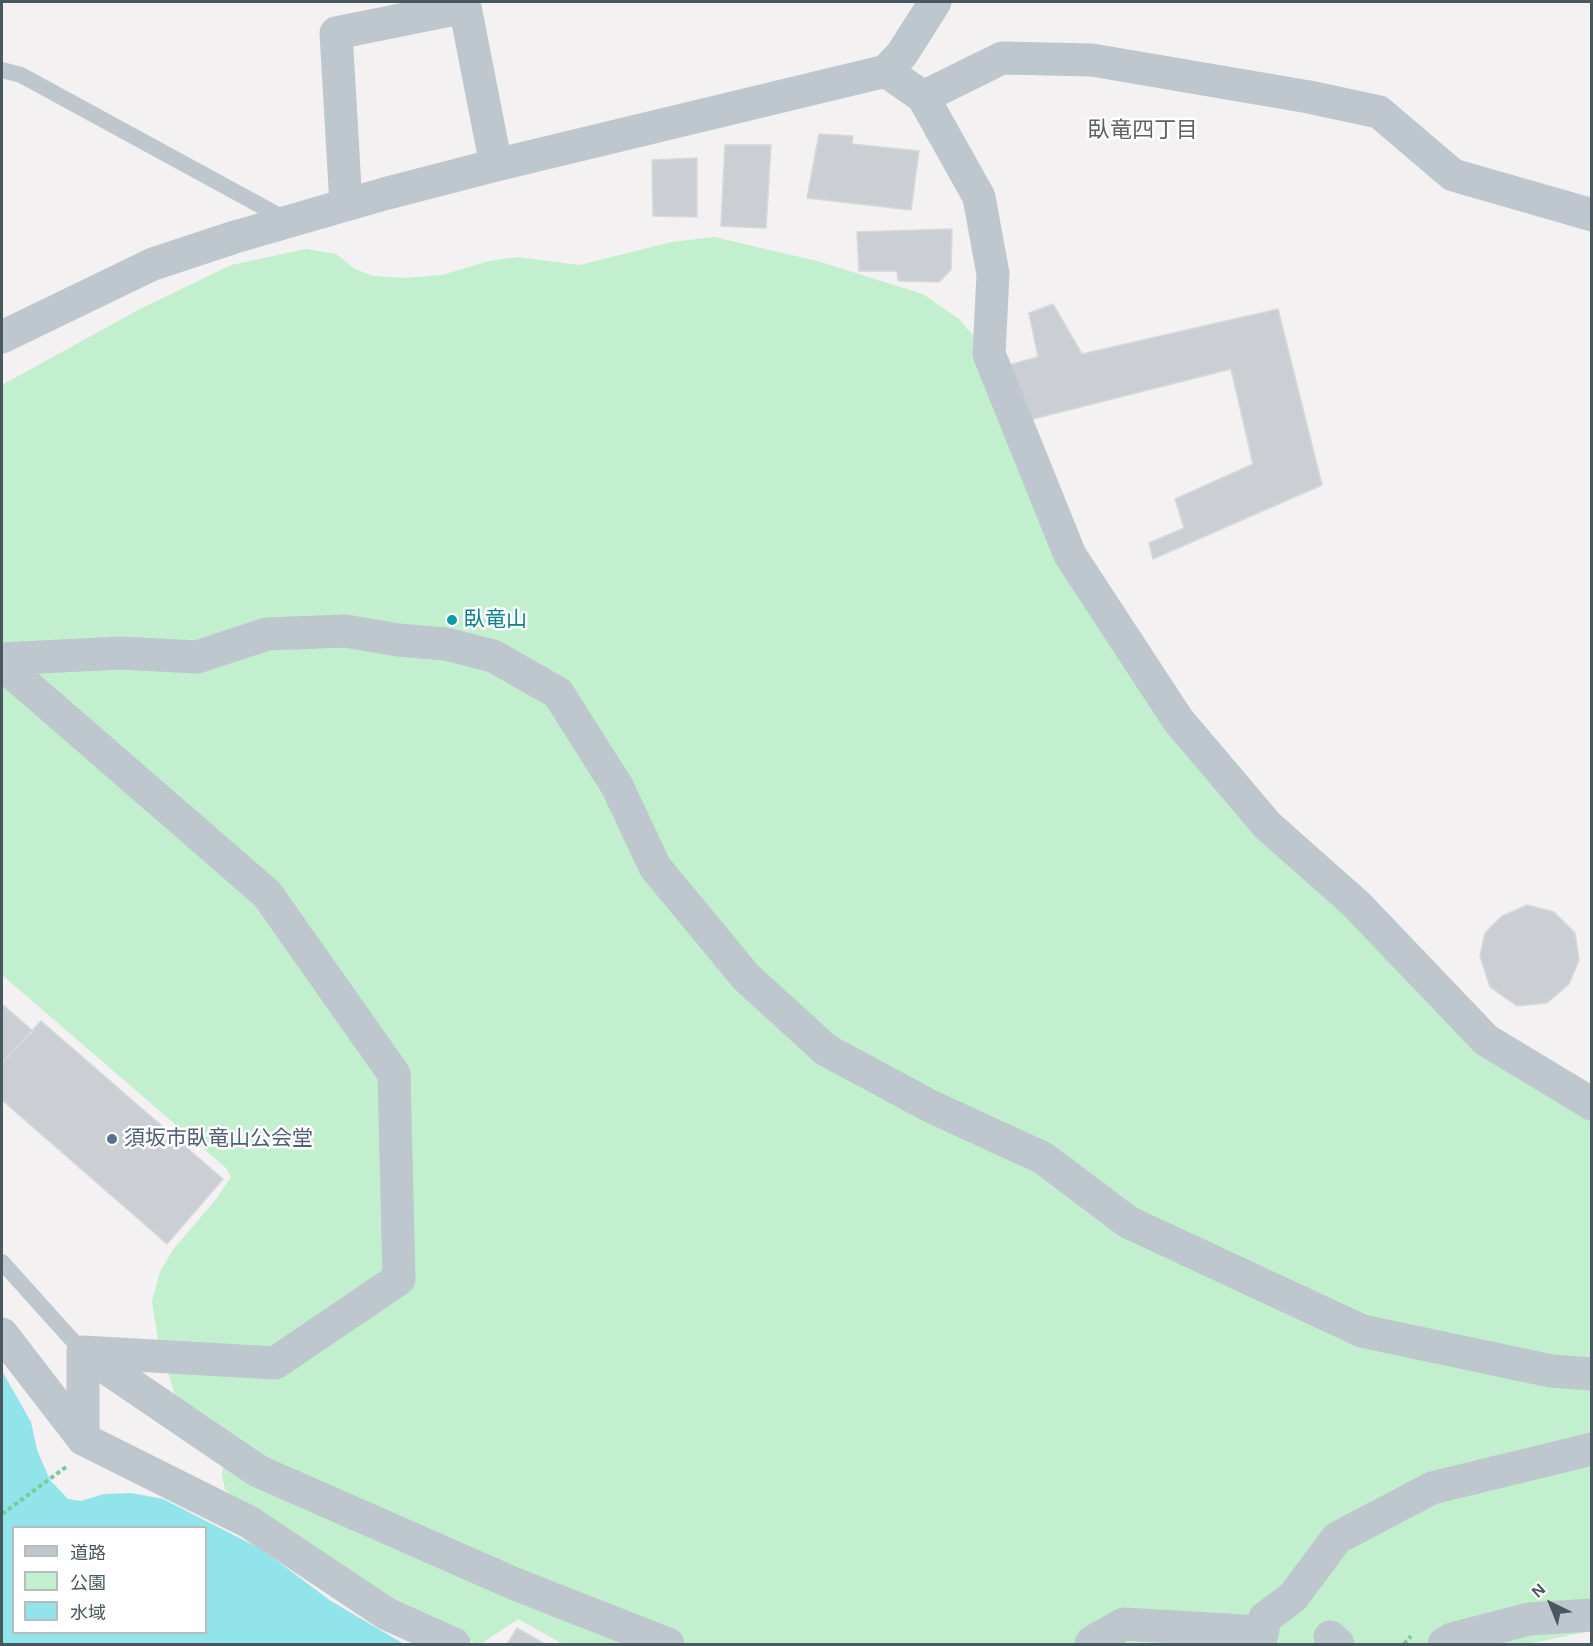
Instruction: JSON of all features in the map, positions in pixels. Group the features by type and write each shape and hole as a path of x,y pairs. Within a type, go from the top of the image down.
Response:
{"street":[{"path":"2,337 153,264 290,221 496,165 886,71 902,54 935,2"},
{"path":"346,205 336,33 465,7 496,165"},
{"path":"923,97 1002,58 1092,60 1309,97 1379,112 1454,175 1592,215"},
{"path":"886,71 923,97 979,197 993,274 989,354 1070,555 1178,720 1267,825 1356,904 1486,1040 1592,1104"},
{"path":"2,659 120,653 196,657 267,634 345,631 446,644 493,656 558,693 617,786 655,867 746,976 825,1050 930,1106 1043,1158 1128,1222 1362,1331 1551,1371 1592,1374"},
{"path":"2,664 267,894 394,1074 399,1279 275,1362 83,1352"},
{"path":"2,1334 83,1439 249,1522 387,1614 454,1644"},
{"path":"83,1352 83,1439"},
{"path":"83,1352 258,1471 515,1584 668,1644"},
{"path":"1091,1644 1092,1641 1124,1624 1256,1631 1293,1597 1337,1538 1432,1488 1592,1449"},
{"path":"1444,1644 1452,1639 1529,1619 1592,1615"}],"lane":[{"path":"2,70 21,75 290,221"},
{"path":"2,1262 83,1352"}],"path":[{"path":"2,1514 65,1469"}],"green space":[{"path":"714,237 817,261 923,294 959,319 989,354 1069,550 1178,720 1486,1040 1591,1104 1591,1631 1527,1644 563,1644 518,1619 481,1644 476,1644 391,1603 237,1502 225,1489 223,1466 178,1405 158,1340 152,1301 160,1272 172,1251 217,1198 231,1177 226,1168 2,975 2,385 138,310 231,265 306,249 336,254 355,269 373,276 404,278 442,275 489,261 517,257 579,265 672,242"}],"water":[{"path":"2,1371 31,1422 37,1450 50,1480 68,1499 81,1501 104,1494 131,1493 163,1499 261,1549 331,1601 404,1644 2,1644"}],"building":[{"path":"819,134 853,136 852,144 919,151 911,210 807,198"},
{"path":"725,145 771,145 766,228 721,226"},
{"path":"697,158 697,217 653,216 652,160"},
{"path":"952,229 951,270 939,282 898,281 897,271 859,271 857,232"},
{"path":"1053,304 1082,354 1278,309 1322,485 1153,559 1149,543 1184,528 1175,499 1253,464 1231,369 1021,422 1009,365 1038,357 1029,313"},
{"path":"1527,905 1554,912 1575,933 1579,960 1569,984 1547,1003 1517,1006 1490,987 1480,956 1485,933 1502,916"},
{"path":"2,1004 33,1031 2,1063"},
{"name":"須坂市臥竜山公会堂","path":"41,1021 223,1179 167,1244 2,1100 2,1063"},
{"path":"517,1628 545,1644 507,1644"}],"place":[{"name":"臥竜山","path":"452,620"},
{"name":"須坂市臥竜山公会堂","path":"112,1139"}],"district":[{"name":"臥竜四丁目","path":"1143,131"}]}
